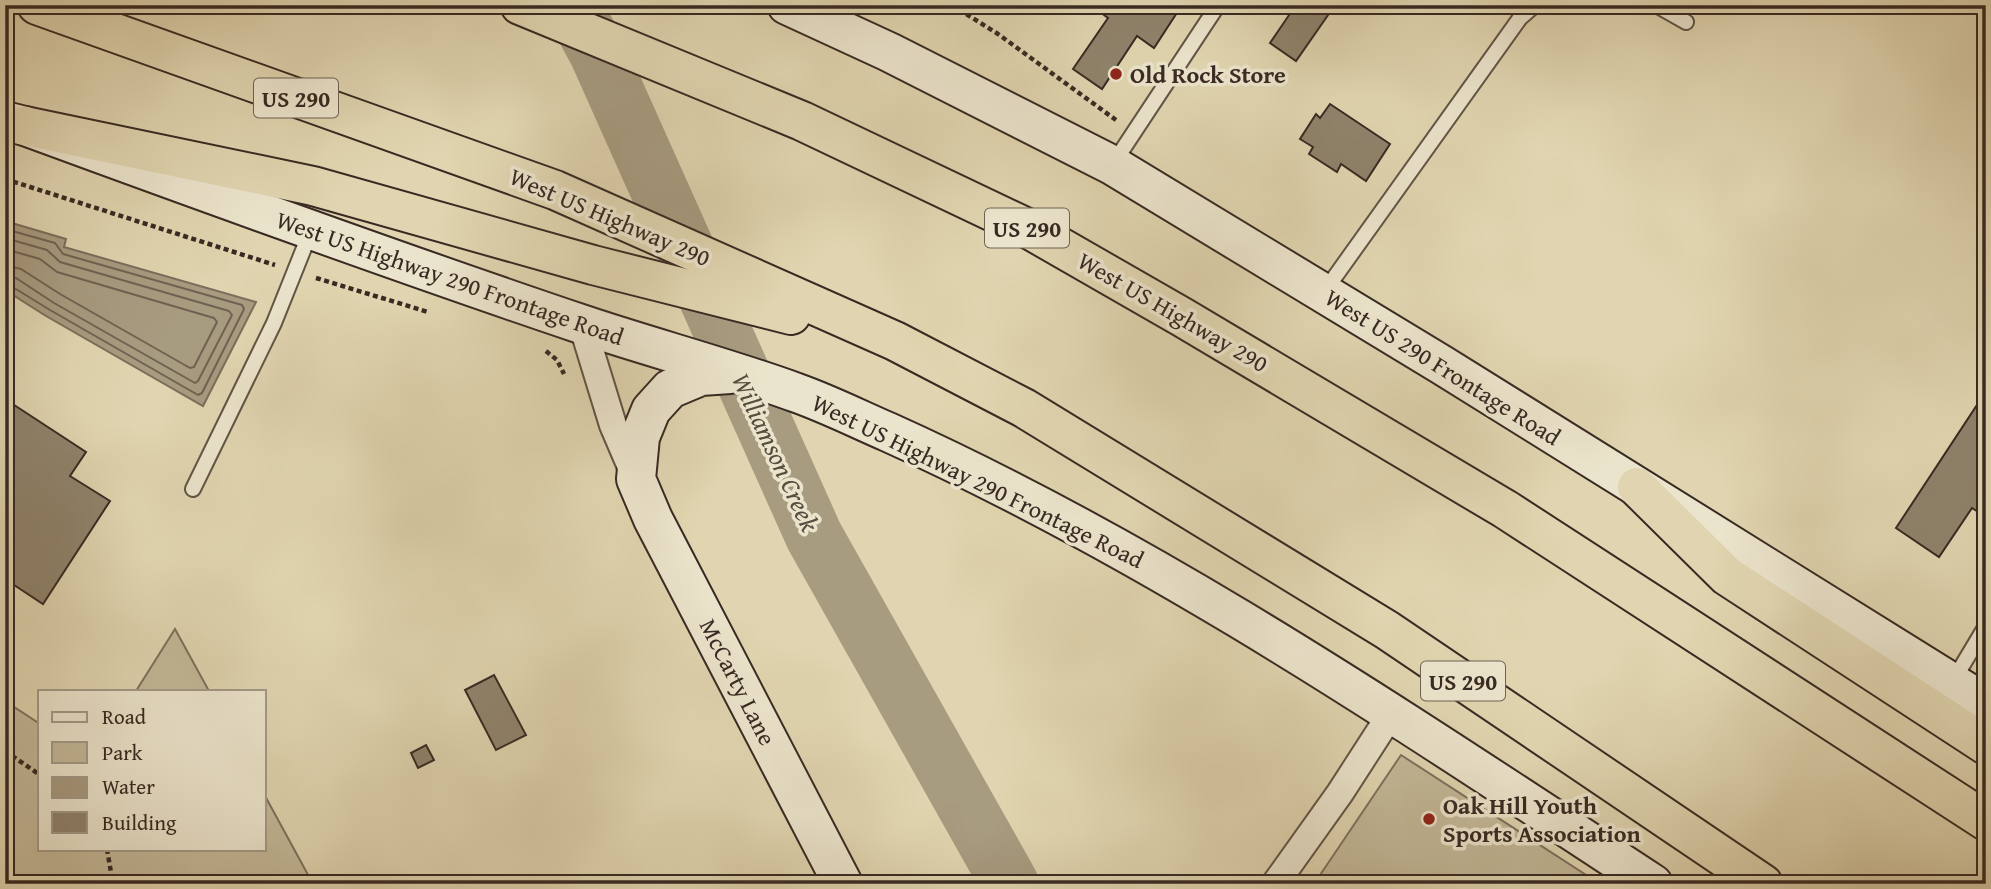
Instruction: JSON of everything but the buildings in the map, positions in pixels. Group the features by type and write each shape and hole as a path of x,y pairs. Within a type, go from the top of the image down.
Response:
{"highway":[{"name":"West US Highway 290","path":"37,5 555,190 895,341 1024,408 1387,630 1763,884"},
{"name":"West US Highway 290","path":"520,5 802,121 1027,228 1505,509 1986,821"},
{"path":"15,124 313,186 593,265 895,341"},
{"path":"1637,487 1727,576 1986,745"}],"main road":[{"path":"787,5 844,31"},
{"name":"West US 290 Frontage Road","path":"844,31 1112,165 1986,704"},
{"name":"West US Highway 290 Frontage Road","path":"15,124 311,232 582,324 798,393 891,433 1161,572 1391,714 1653,884"},
{"name":"McCarty Lane","path":"738,374 701,376 670,389 651,410 640,437 636,479 653,519 843,884"}],"street":[{"path":"810,5 844,31"},
{"name":"McCarty Lane","path":"582,324 613,425 636,479"},
{"path":"1275,884 1340,793 1391,714"}],"lane":[{"path":"1112,165 1218,5"},
{"path":"1323,293 1520,18 1535,5"},
{"path":"1656,5 1686,22"},
{"path":"193,489 274,323 311,232"},
{"path":"1952,682 1986,626"}],"path":[{"path":"5,180 437,315"},
{"path":"540,346 557,360 568,384"},
{"path":"5,751 38,774"},
{"path":"107,850 113,884"}],"green space":[{"path":"175,629 208,690 137,690"},
{"path":"5,701 38,723 38,850 266,850 266,798 313,884 5,884"},
{"name":"Oak Hill Youth Sports Association","path":"1401,755 1600,884 1314,884"}],"water":[{"path":"5,221 66,239 64,247 256,302 203,406 5,290"}],"waterway":[{"name":"Williamson Creek","path":"572,5 598,53 814,536 1010,884"}],"place":[{"name":"Old Rock Store","path":"1116,74"},
{"name":"Oak Hill Youth Sports Association","path":"1429,819"}]}
